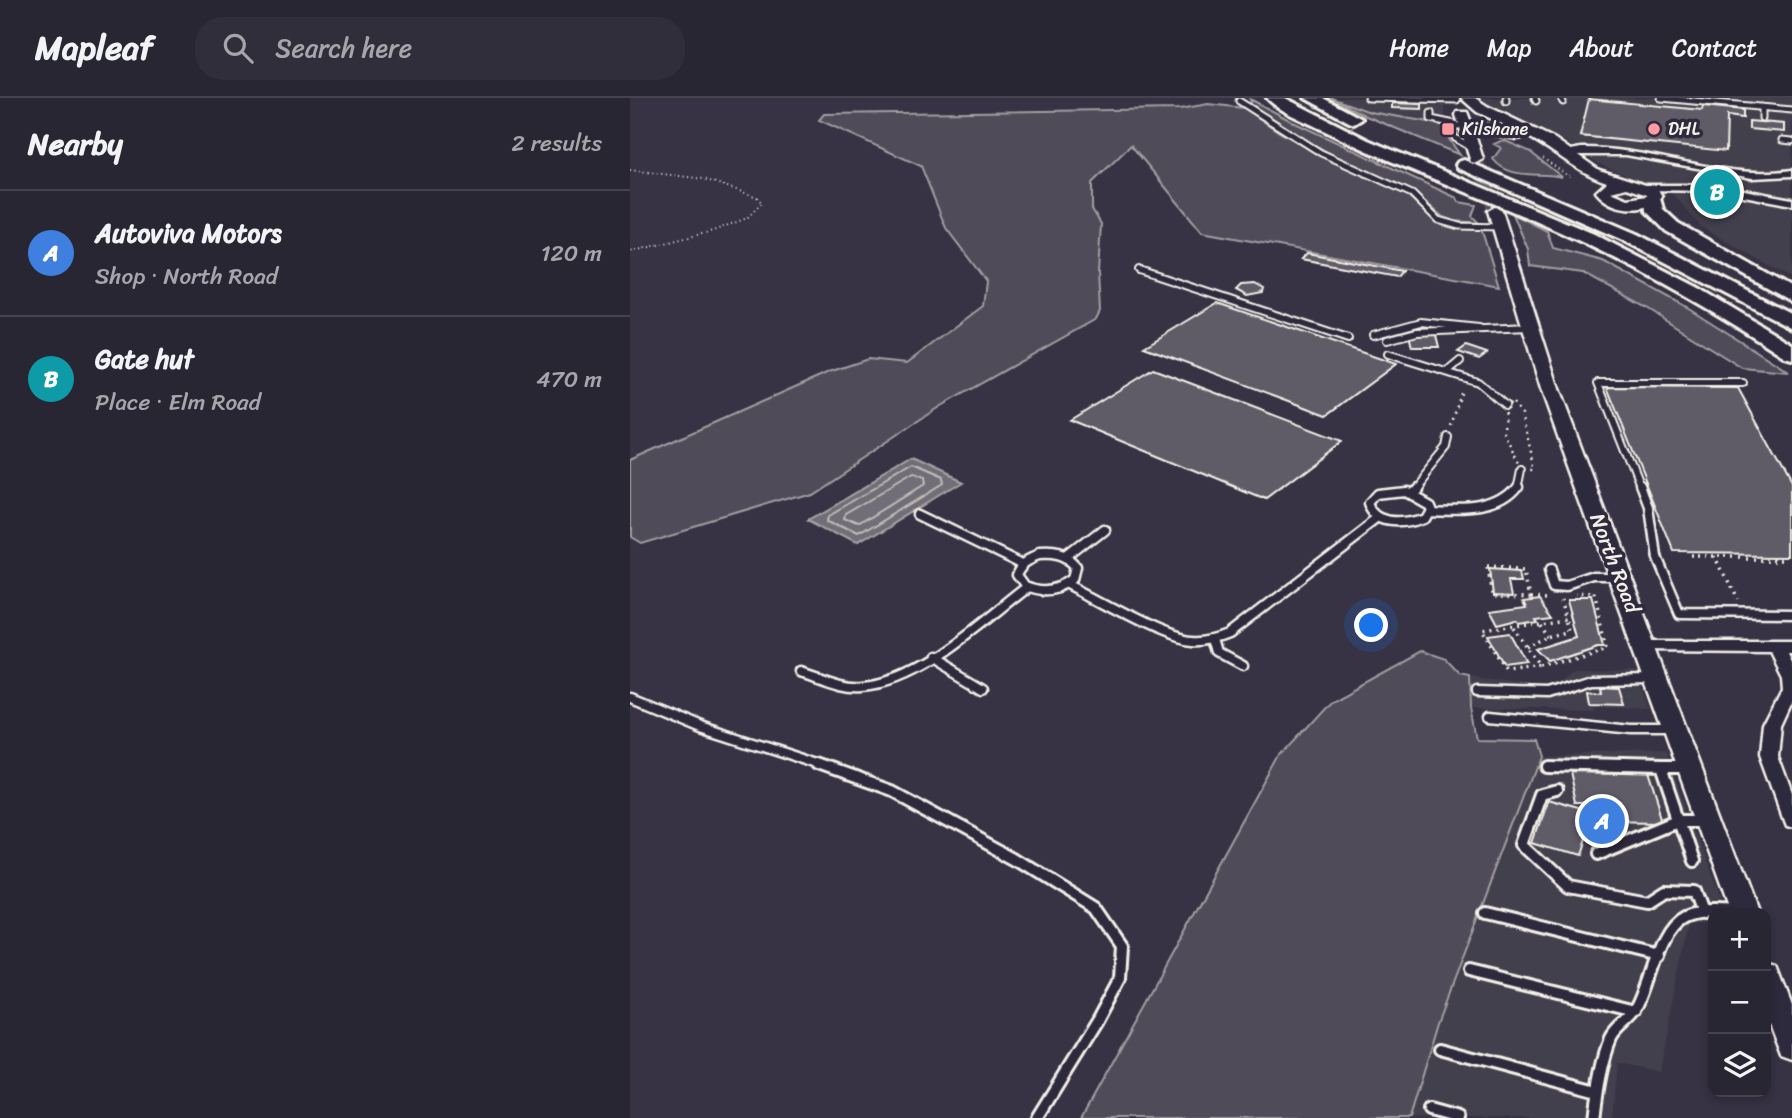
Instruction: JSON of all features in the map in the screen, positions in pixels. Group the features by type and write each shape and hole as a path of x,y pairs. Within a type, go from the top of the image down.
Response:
{"highway":[{"path":"1274,98 1369,146 1584,236 1700,296 1792,353"},
{"path":"1312,98 1370,126"},
{"path":"1448,159 1626,233 1683,261 1792,322"},
{"path":"1644,191 1655,211 1672,227 1792,296"}],"main road":[{"path":"1460,99 1473,150 1492,136 1534,143"},
{"path":"1460,99 1566,152 1594,173 1644,191"},
{"path":"1465,125 1525,130"},
{"path":"1465,125 1517,135 1534,143 1609,198 1625,203 1642,203 1644,191"},
{"path":"1603,192 1608,186 1644,191"},
{"name":"North Road","path":"1498,219 1529,327 1712,820 1741,908"},
{"path":"1771,989 1792,1047"}],"street":[{"path":"1566,152 1634,154 1765,176 1792,173"},
{"path":"1644,191 1709,188 1792,202"},
{"path":"1644,191 1712,195 1792,208"},
{"path":"1647,646 1783,646 1790,687 1772,724 1769,757 1792,818"}],"lane":[{"path":"1368,98 1460,99"},
{"path":"1661,98 1792,110"},
{"path":"1239,101 1321,153 1412,194 1438,220 1459,226 1498,219"},
{"path":"1762,107 1762,118"},
{"path":"1431,113 1431,119 1434,121 1465,125"},
{"path":"1782,140 1792,141"},
{"path":"1139,270 1348,339"},
{"path":"1373,335 1421,322 1479,327 1529,327"},
{"path":"1387,340 1416,332 1472,330 1479,327"},
{"path":"1388,354 1478,382 1505,405"},
{"path":"1448,371 1460,362"},
{"path":"1743,383 1598,383 1648,508 1654,557 1679,614 1792,615"},
{"path":"1409,492 1446,447 1448,437"},
{"path":"1427,509 1486,508 1507,500 1520,486 1522,469"},
{"path":"1386,491 1409,492 1421,497 1427,509 1422,516 1408,521 1381,517 1370,508 1373,497 1386,491"},
{"path":"920,514 1023,564"},
{"path":"1070,585 1171,635 1187,640 1215,639 1230,633 1381,517"},
{"path":"1068,559 1105,530"},
{"path":"1040,556 1060,556 1078,568 1078,574 1070,585 1052,591 1027,587 1019,581 1017,575 1023,564 1040,556"},
{"path":"1549,570 1553,585 1567,586 1594,577 1620,577"},
{"path":"801,671 863,686 889,680 915,669 1027,587"},
{"path":"1215,639 1219,653 1243,666"},
{"path":"931,657 983,688"},
{"path":"1477,692 1547,694 1591,680 1660,679"},
{"path":"630,697 700,726 892,791 1017,859 1096,908 1122,946 1120,978 1097,1021 1037,1118"},
{"path":"1490,716 1631,730 1679,730"},
{"path":"1544,766 1693,769"},
{"path":"1661,769 1692,861"},
{"path":"1557,791 1542,795 1524,845 1568,886 1647,901 1664,890 1693,891 1702,913"},
{"path":"1596,854 1678,820 1712,820"},
{"path":"1485,913 1659,956"},
{"path":"1594,1118 1597,1091 1612,1037 1636,1012 1659,956 1661,941 1683,917 1708,913"},
{"path":"1469,971 1636,1012"},
{"path":"1440,1049 1597,1091"},
{"path":"1429,1110 1458,1118"}],"path":[{"path":"630,170 704,179 757,197 762,203 747,218 713,231 630,252"},
{"path":"1448,437 1466,377"},
{"path":"1513,403 1522,414 1535,469 1522,469 1504,433 1505,405 1513,403"},
{"path":"1693,557 1786,557"},
{"path":"1717,557 1744,614"},
{"path":"1531,595 1526,569 1488,567 1492,593 1531,595 1596,597 1608,648 1541,667 1507,672 1482,630 1569,617"},
{"path":"1528,647 1551,635 1572,630 1562,596"},
{"path":"1542,622 1551,635"},
{"path":"1514,627 1541,667"}],"shaded area":[{"path":"1331,98 1432,98 1444,103 1446,119 1437,124 1366,116"},
{"path":"1331,98 1370,112 1441,124 1446,127 1449,139 1460,155 1366,116"},
{"path":"1476,98 1792,98 1792,279 1701,227 1674,195 1599,164 1563,140 1503,114"},
{"path":"1250,99 1293,122 1457,198 1459,202 1476,205 1472,216 1479,223 1443,217 1415,193 1286,130 1251,104"},
{"path":"1208,104 1244,108 1279,132 1324,157 1406,194 1444,226 1481,228 1499,286 1202,232 1131,145 1092,183 1092,209 1101,224 1098,273 1100,311 1096,319 939,407 810,492 640,543 630,537 630,460 829,372 868,359 907,363 983,306 986,281 946,228 921,166 819,120 824,114 1180,109"},
{"path":"1503,140 1529,151 1562,177 1515,173 1500,166 1493,159 1501,148 1494,144"},
{"path":"1513,214 1547,231 1553,248 1603,261 1687,307 1789,372 1742,368 1647,308 1583,273 1530,266 1528,249"},
{"path":"1420,651 1444,659 1460,676 1470,678 1471,708 1477,738 1534,739 1539,756 1438,1022 1409,1118 1081,1118 1281,755 1331,700"},
{"path":"1573,669 1636,670 1651,709 1593,706 1594,710 1471,708 1470,678 1540,688 1560,682"},
{"path":"1666,753 1722,908 1708,908 1708,922 1689,924 1659,1072 1617,1063 1612,1118 1409,1118 1438,1022 1539,756"}],"water":[{"path":"911,459 961,482 858,545 808,519"}],"building":[{"name":"DHL","path":"1589,99 1702,110 1703,106 1743,110 1743,118 1727,116 1726,151 1580,136"},
{"path":"1392,103 1422,104 1422,109 1392,108"},
{"path":"1749,121 1784,124 1784,132 1749,129"},
{"path":"1307,253 1402,271 1397,277 1301,259"},
{"path":"1255,284 1264,289 1263,293 1247,296 1236,290 1241,285"},
{"path":"1217,303 1396,364 1327,415 1144,347"},
{"path":"1409,335 1436,335 1439,347 1412,347"},
{"path":"1466,346 1487,353 1479,359 1458,352"},
{"path":"1153,369 1342,441 1264,500 1070,420"},
{"path":"1607,387 1738,388 1792,487 1792,554 1674,553"},
{"path":"1490,569 1522,571 1524,579 1511,579 1514,593 1493,592"},
{"path":"1540,596 1553,614 1536,616 1538,619 1519,622 1517,619 1497,624 1489,609 1527,604 1524,598"},
{"path":"1569,600 1593,600 1605,645 1550,661 1538,649 1579,636"},
{"path":"1510,633 1527,664 1505,667 1488,636"},
{"path":"1600,686 1619,687 1624,704 1589,703 1587,691 1601,692"},
{"path":"1570,774 1648,775 1663,822 1597,821 1593,806 1577,806"},
{"path":"1549,802 1592,814 1578,856 1535,843"}],"tunnel":[{"path":"1476,159 1495,211"}],"place":[{"name":"Kilshane","path":"1448,129"},
{"name":"DHL","path":"1654,129"},
{"name":"Gate hut","path":"1717,192"},
{"name":"Autoviva Motors","path":"1602,821"}]}
